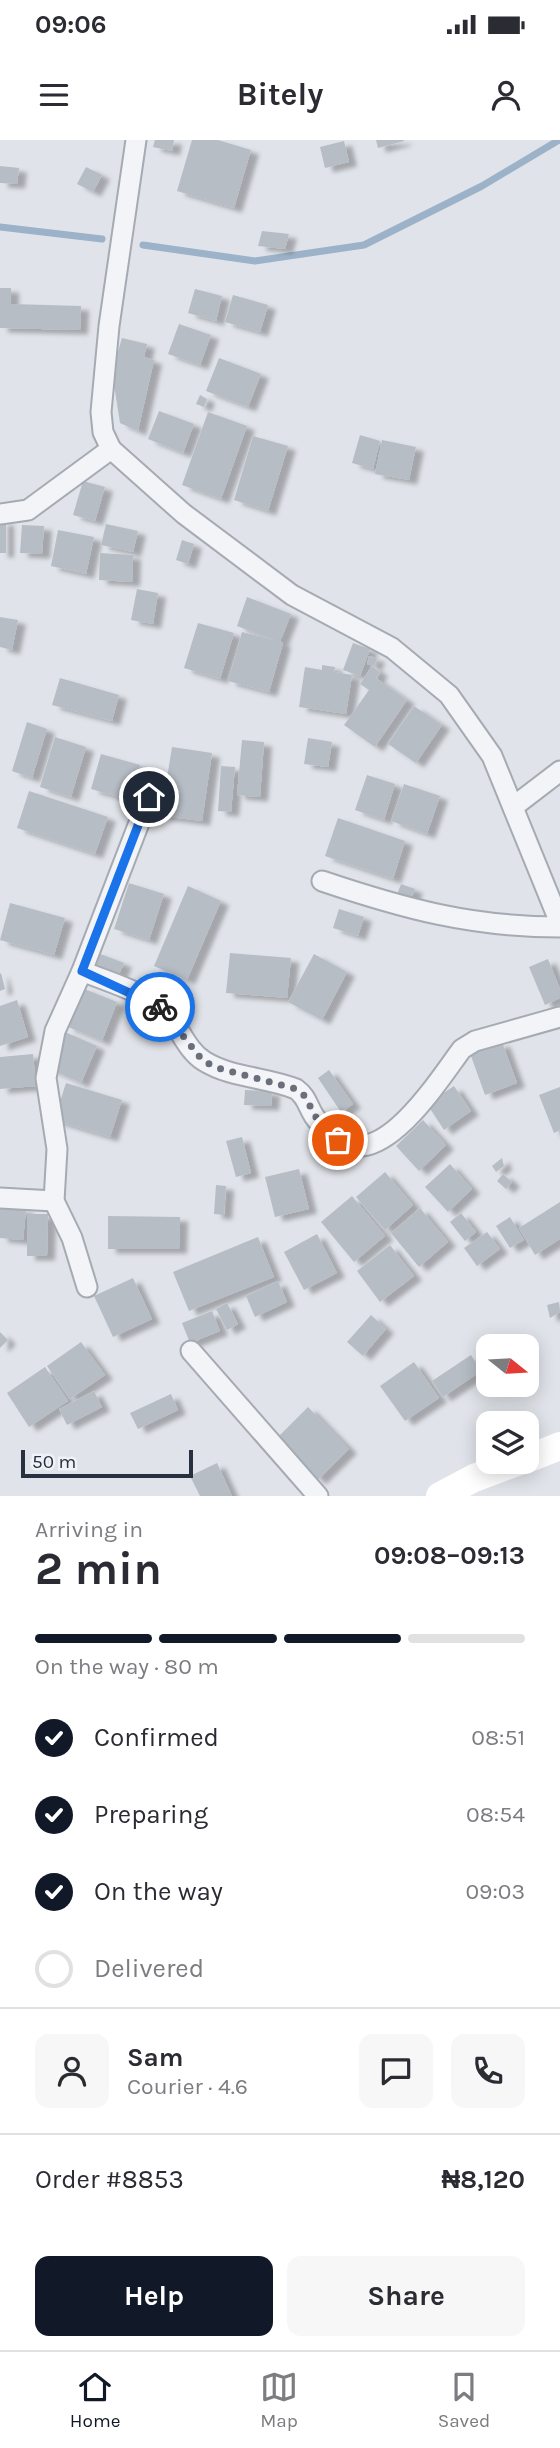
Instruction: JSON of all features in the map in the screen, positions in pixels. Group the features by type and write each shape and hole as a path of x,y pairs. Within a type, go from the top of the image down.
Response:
{"main road":[{"path":"539,1454 560,1446"},
{"path":"440,1496 485,1474"}],"street":[{"path":"136,140 109,326 101,412 107,440 184,514 292,595 392,648 449,695 492,756 560,925 519,927 458,921 386,903 322,881"},
{"path":"0,514 28,510 94,462 107,440"},
{"path":"513,807 560,771"},
{"path":"87,1287 72,1238 54,1202 57,1149 46,1078 55,1031 82,971 149,797"},
{"path":"82,971 154,1002 167,1013 192,1051 203,1061 218,1068 296,1089 306,1097 314,1115 338,1140 351,1146 369,1147 401,1125 462,1049 475,1041 560,1017"},
{"path":"0,1198 54,1202"},
{"path":"191,1351 318,1496"}],"building":[{"path":"155,140 174,140 172,151 153,147"},
{"path":"192,140 218,140 251,150 234,208 177,191"},
{"path":"376,140 404,140 404,141 378,148"},
{"path":"344,141 349,162 325,168 320,147"},
{"path":"0,166 19,168 17,184 0,183"},
{"path":"86,167 102,175 93,192 77,184"},
{"path":"262,231 289,234 285,249 258,246"},
{"path":"0,288 11,288 11,304 81,306 80,330 0,328"},
{"path":"195,289 222,296 216,321 188,313"},
{"path":"233,295 268,305 260,332 225,322"},
{"path":"179,324 211,335 200,365 168,354"},
{"path":"122,338 147,344 144,357 154,360 138,431 120,423 112,372"},
{"path":"219,358 261,374 248,407 206,391"},
{"path":"200,395 207,399 204,407 196,404"},
{"path":"159,411 194,424 183,453 148,439"},
{"path":"208,412 247,426 221,499 182,485"},
{"path":"360,435 380,441 373,469 352,463"},
{"path":"253,436 288,446 268,511 234,500"},
{"path":"382,440 416,447 409,480 375,474"},
{"path":"83,481 105,487 95,521 73,515"},
{"path":"0,521 6,521 6,553 0,553"},
{"path":"106,524 138,531 133,552 101,545"},
{"path":"22,525 44,526 42,554 20,553"},
{"path":"58,530 94,537 86,574 51,566"},
{"path":"182,540 194,544 188,564 176,560"},
{"path":"100,553 133,555 132,582 99,580"},
{"path":"137,589 158,593 153,624 131,620"},
{"path":"247,597 291,614 280,642 283,643 269,692 228,681 242,632 277,641 237,626"},
{"path":"0,617 18,620 12,650 0,647"},
{"path":"198,623 234,633 220,679 184,668"},
{"path":"353,643 370,649 360,676 343,670"},
{"path":"369,656 377,658 374,666 367,664"},
{"path":"322,665 335,667 334,672 352,675 346,714 299,707 305,667 322,670"},
{"path":"372,666 380,672 376,678 407,700 375,747 344,725 369,690 360,684"},
{"path":"60,678 119,695 112,721 52,705"},
{"path":"414,706 442,725 416,763 388,744"},
{"path":"27,722 47,729 32,778 12,771"},
{"path":"55,737 86,747 71,797 40,787"},
{"path":"308,738 332,742 328,767 304,764"},
{"path":"242,740 264,742 260,797 237,795"},
{"path":"172,747 212,753 202,821 161,816"},
{"path":"101,754 140,765 129,800 91,789"},
{"path":"221,766 235,767 231,812 218,811"},
{"path":"367,775 395,784 384,820 355,810"},
{"path":"404,784 440,796 427,834 391,821"},
{"path":"29,791 108,817 95,854 17,828"},
{"path":"338,818 405,841 393,879 325,856"},
{"path":"129,883 164,894 149,940 114,929"},
{"path":"401,884 415,889 410,902 396,897"},
{"path":"188,886 221,901 187,980 154,966"},
{"path":"10,903 65,918 54,955 0,940"},
{"path":"339,909 364,917 358,936 333,928"},
{"path":"95,952 124,963 118,977 89,966"},
{"path":"230,953 291,958 287,998 226,993"},
{"path":"314,954 347,972 322,1020 288,1002"},
{"path":"548,959 560,989 560,998 545,1005 529,967"},
{"path":"0,974 5,989 0,991"},
{"path":"82,988 117,1002 102,1041 66,1026"},
{"path":"17,1000 28,1037 0,1046 0,1006"},
{"path":"65,1032 97,1046 81,1083 48,1068"},
{"path":"502,1042 517,1083 485,1095 470,1053"},
{"path":"33,1054 36,1086 0,1089 0,1057"},
{"path":"329,1070 353,1104 341,1112 318,1078"},
{"path":"66,1083 122,1100 110,1137 54,1120"},
{"path":"454,1086 471,1111 444,1130 427,1104"},
{"path":"560,1087 560,1130 554,1133 539,1095"},
{"path":"245,1090 272,1091 271,1106 244,1105"},
{"path":"423,1120 446,1145 419,1171 396,1146"},
{"path":"242,1137 251,1173 236,1177 226,1141"},
{"path":"502,1158 504,1166 496,1172 492,1166"},
{"path":"450,1164 472,1189 448,1212 425,1187"},
{"path":"299,1169 309,1209 275,1217 265,1177"},
{"path":"385,1172 413,1205 385,1230 356,1197"},
{"path":"503,1174 512,1182 506,1189 497,1181"},
{"path":"216,1185 226,1186 224,1215 214,1214"},
{"path":"352,1196 385,1236 354,1262 321,1222"},
{"path":"560,1202 560,1239 535,1255 519,1228"},
{"path":"0,1207 26,1209 23,1240 0,1238"},
{"path":"420,1208 448,1242 419,1267 391,1233"},
{"path":"461,1213 476,1232 465,1241 450,1222"},
{"path":"27,1214 48,1214 47,1256 27,1256"},
{"path":"108,1216 180,1217 179,1249 108,1249"},
{"path":"510,1217 524,1240 510,1248 496,1226"},
{"path":"487,1232 500,1249 477,1266 464,1248"},
{"path":"317,1234 337,1273 304,1290 284,1252"},
{"path":"258,1237 274,1277 189,1311 173,1272"},
{"path":"390,1245 414,1276 380,1302 357,1271"},
{"path":"133,1278 152,1319 113,1337 94,1296"},
{"path":"278,1281 287,1302 255,1317 246,1296"},
{"path":"559,1302 560,1312 550,1318 547,1305"},
{"path":"227,1303 238,1324 227,1330 216,1309"},
{"path":"212,1311 220,1331 190,1343 182,1323"},
{"path":"371,1315 386,1329 363,1356 347,1342"},
{"path":"0,1332 8,1340 0,1348"},
{"path":"81,1342 105,1375 70,1399 47,1366"},
{"path":"471,1355 476,1363 476,1374 443,1397 432,1381"},
{"path":"414,1362 439,1398 405,1421 380,1386"},
{"path":"45,1367 68,1401 29,1427 7,1393"},
{"path":"94,1391 102,1407 67,1425 59,1409"},
{"path":"171,1394 178,1410 138,1429 130,1413"},
{"path":"308,1407 349,1449 318,1480 277,1438"},
{"path":"217,1463 232,1496 200,1496 190,1476"}],"waterway":[{"path":"143,245 255,261 364,245 482,186 559,140"},
{"path":"0,227 102,239"}],"way so far":[{"path":"160,1007 167,1013 192,1051 203,1061 218,1068 280,1082 296,1089 306,1097 314,1115 338,1140"}],"route":[{"path":"149,797 82,971 160,1007"}]}
